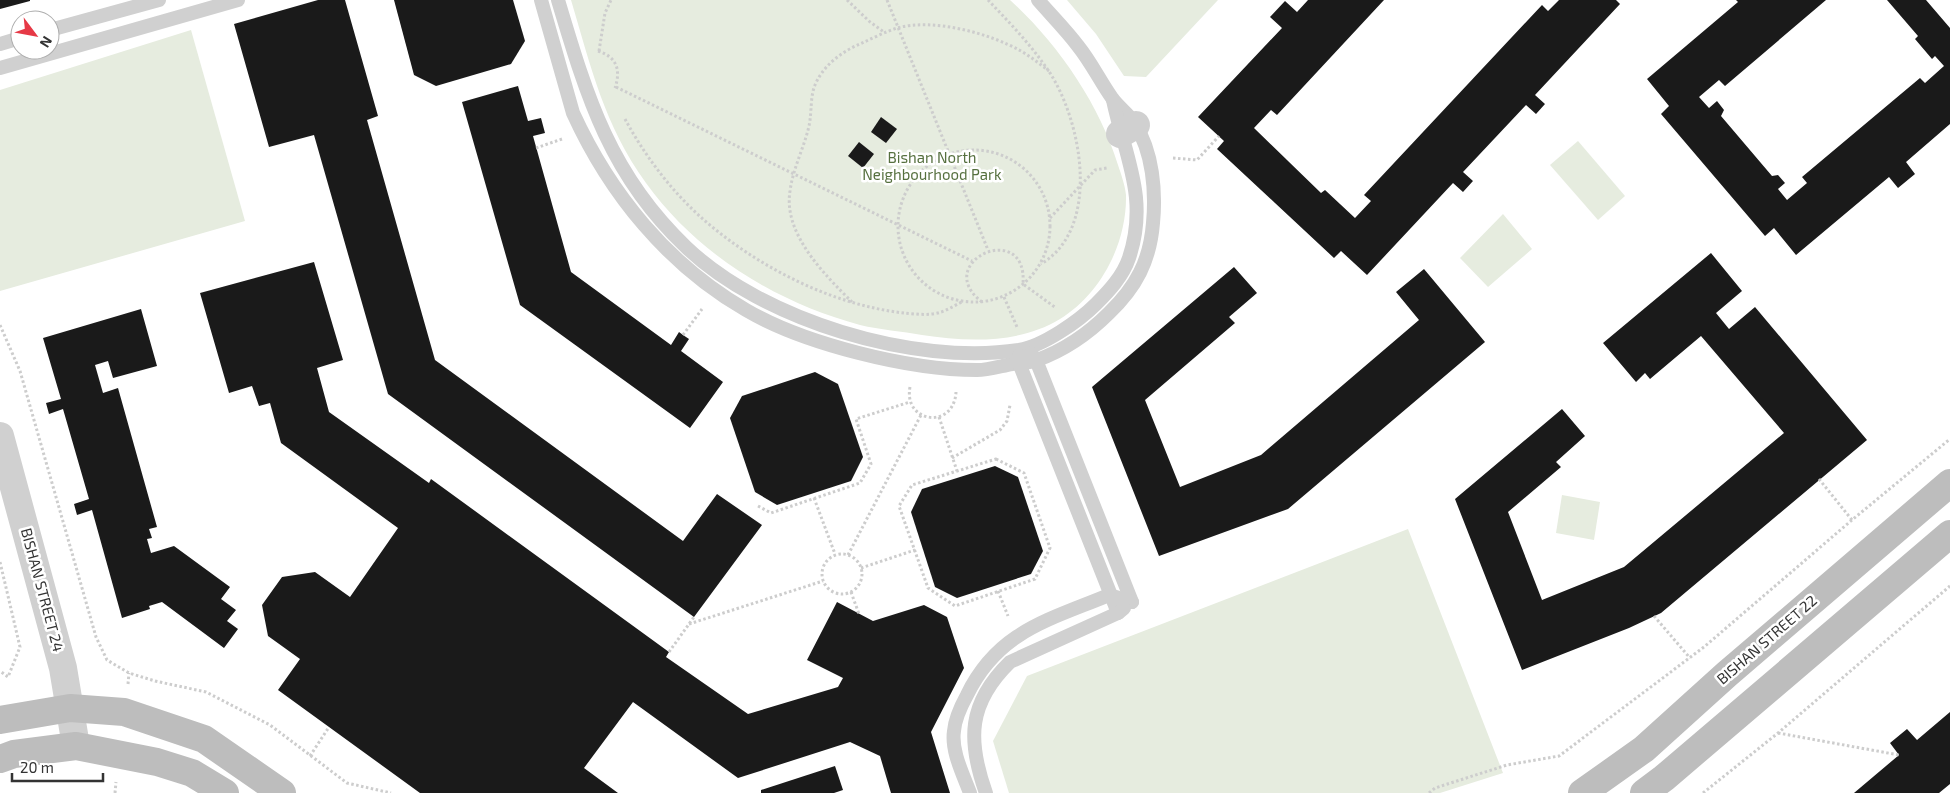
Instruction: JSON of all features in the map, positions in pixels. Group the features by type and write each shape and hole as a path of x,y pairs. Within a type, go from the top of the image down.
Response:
{"main road":[{"name":"BISHAN STREET 22","path":"1582,793 1644,749 1727,674 1950,483"},
{"path":"1644,793 1672,772 1950,534"},
{"path":"0,720 70,708 124,712 204,739 282,793"},
{"path":"0,759 14,754 76,746 192,773 225,793"}],"street":[{"name":"BISHAN STREET 24","path":"0,436 63,668 76,746"}],"lane":[{"path":"60,27 159,0"},
{"path":"0,68 238,0"},
{"path":"541,0 573,113 623,202 675,257 715,290 746,310 791,331 851,351 926,365 978,370 1022,354 1077,322 1111,288 1129,260 1136,229 1138,199 1128,129"},
{"path":"558,0 591,105 616,159 636,191 662,221 686,247 723,277 755,297 800,317 854,336 947,353 1022,354 1036,360 1132,602"},
{"path":"1036,360 1089,333 1124,298 1143,269 1152,236 1155,204 1150,161 1128,129 1113,100 1078,46 1038,0"},
{"path":"1022,354 1118,614"},
{"path":"970,793 956,756 953,732 959,710 977,674 994,653 1018,635 1110,594 1132,602"},
{"path":"986,793 973,749 972,728 976,713 998,674 1010,662 1039,647 1118,614 1132,602"}],"path":[{"path":"599,51 605,13 611,0"},
{"path":"847,0 870,22 885,33"},
{"path":"886,0 947,155 988,250"},
{"path":"988,0 1014,27 1049,71 1077,137 1080,185 1078,212 1067,240 1056,256 1040,265 1023,284 1004,297 982,303 962,302 941,296 923,284 909,267 901,248 898,226 902,205 908,189 919,175 947,155 980,150 996,153 1024,169 1044,194 1050,218 1049,242 1040,265"},
{"path":"852,302 821,270 798,234 791,214 789,193 809,126 815,84 831,61 851,48 898,28 926,25 952,27 1020,50 1049,71"},
{"path":"616,87 793,176 972,261"},
{"path":"624,117 644,153 703,220 763,263 786,276 852,302 892,312 940,313 962,302"},
{"path":"982,303 970,289 968,270 972,261 988,250 997,249 1015,257 1023,274 1023,284"},
{"path":"1023,284 1077,322"},
{"path":"683,335 715,290"},
{"path":"952,458 1000,430 1007,421 1022,354 1004,297"},
{"path":"0,325 20,371 96,637 107,660 129,672 155,681 206,692 270,726 347,784 391,793"},
{"path":"926,365 910,386 910,402 921,415 939,417 946,414 956,400 955,382 945,367"},
{"path":"758,506 771,513 860,483 870,464 856,419 910,402"},
{"path":"848,554 921,415"},
{"path":"939,417 957,471"},
{"path":"1429,793 1434,788 1507,765 1559,756 1704,647 1852,520 1950,440"},
{"path":"996,459 1024,473 1050,548 1035,579 955,606 928,588 899,506 912,485 957,471 996,459"},
{"path":"1819,480 1852,520"},
{"path":"814,498 835,554"},
{"path":"862,568 914,550"},
{"path":"835,554 848,554 859,562 862,568 860,582 851,592 837,594 831,591 823,581 822,568 825,562 835,554"},
{"path":"0,562 20,647 8,677 0,671"},
{"path":"690,624 823,581"},
{"path":"1703,793 1778,733 1950,586"},
{"path":"851,592 859,614"},
{"path":"1654,616 1690,658"},
{"path":"669,652 694,617"},
{"path":"310,756 329,727"},
{"path":"1778,733 1899,755"}],"green space":[{"name":"Bishan North Neighbourhood Park","path":"571,0 1010,0 1044,35 1060,55 1088,97 1110,142 1126,195 1122,231 1109,266 1088,296 1060,319 1044,327 1010,337 975,340 957,339 868,327 799,304 769,289 714,253 666,209 646,183 619,139 609,117 592,72"},
{"path":"1067,0 1218,0 1146,77 1124,76 1096,34"},
{"path":"191,30 245,221 0,291 0,90"},
{"path":"1578,141 1625,196 1598,220 1550,165"},
{"path":"1503,214 1532,249 1488,287 1460,258"},
{"path":"1562,495 1600,502 1594,540 1556,533"},
{"path":"1408,529 1503,773 1440,793 1009,793 993,741 1027,676"}],"building":[{"path":"0,0 30,0 30,1 0,9"},
{"path":"318,0 345,0 378,116 367,120 435,360 683,541 717,494 762,525 694,617 388,394 314,135 269,147 234,24"},
{"path":"394,0 513,0 525,41 511,64 436,86 414,75"},
{"path":"1308,0 1384,0 1277,115 1271,110 1254,128 1321,193 1325,190 1355,218 1371,201 1364,195 1542,5 1548,11 1559,0 1616,0 1620,4 1535,95 1545,104 1536,114 1526,105 1463,172 1473,181 1463,192 1453,183 1367,275 1341,251 1334,258 1217,149 1224,141 1198,117 1282,28 1270,17 1285,1 1297,12"},
{"path":"1736,0 1826,0 1725,86 1719,80 1699,97 1709,108 1717,101 1724,110 1721,116 1772,176 1778,175 1785,183 1778,189 1787,200 1807,183 1802,177 1920,78 1925,83 1944,66 1935,56 1932,59 1915,39 1918,36 1887,0 1926,0 1950,28 1950,124 1906,162 1915,174 1898,188 1889,177 1796,255 1774,228 1765,236 1661,114 1669,106 1647,79 1738,2"},
{"path":"518,86 528,121 541,118 545,133 533,136 571,272 671,345 679,332 689,339 681,351 723,382 690,428 520,305 462,102"},
{"path":"881,117 897,129 886,143 871,132"},
{"path":"859,142 874,154 863,168 848,156"},
{"path":"1711,253 1742,291 1716,313 1729,329 1755,307 1867,440 1661,613 1629,628 1522,670 1455,499 1562,409 1585,436 1556,462 1561,467 1508,512 1542,600 1624,567 1784,433 1701,336 1650,379 1645,373 1636,382 1603,343"},
{"path":"314,262 343,360 317,368 329,412 429,483 431,479 669,652 666,657 748,714 838,687 843,678 807,660 837,602 873,621 924,605 947,617 964,668 931,732 950,793 891,793 880,756 850,742 738,778 633,702 584,768 618,793 420,793 278,690 300,659 268,636 262,605 282,577 315,572 350,597 398,528 281,443 270,403 259,406 252,386 229,393 200,293"},
{"path":"1234,267 1257,293 1229,317 1235,323 1145,400 1180,487 1261,455 1419,320 1396,292 1424,269 1485,342 1288,509 1159,556 1092,387"},
{"path":"141,309 157,366 113,378 108,361 95,365 103,393 118,388 157,527 149,529 152,538 147,539 151,553 174,546 230,587 221,599 236,610 227,621 238,629 224,648 162,602 149,606 150,609 122,618 92,510 77,515 74,504 89,499 63,409 49,414 46,403 61,399 43,338"},
{"path":"815,372 838,384 863,457 851,481 777,505 755,492 730,418 742,396"},
{"path":"995,466 1018,477 1043,551 1031,574 957,598 935,587 911,512 922,489"},
{"path":"1950,712 1950,784 1939,793 1854,793 1899,755 1890,743 1907,729 1917,740"},
{"path":"835,766 843,790 834,793 761,793 761,790"}]}
